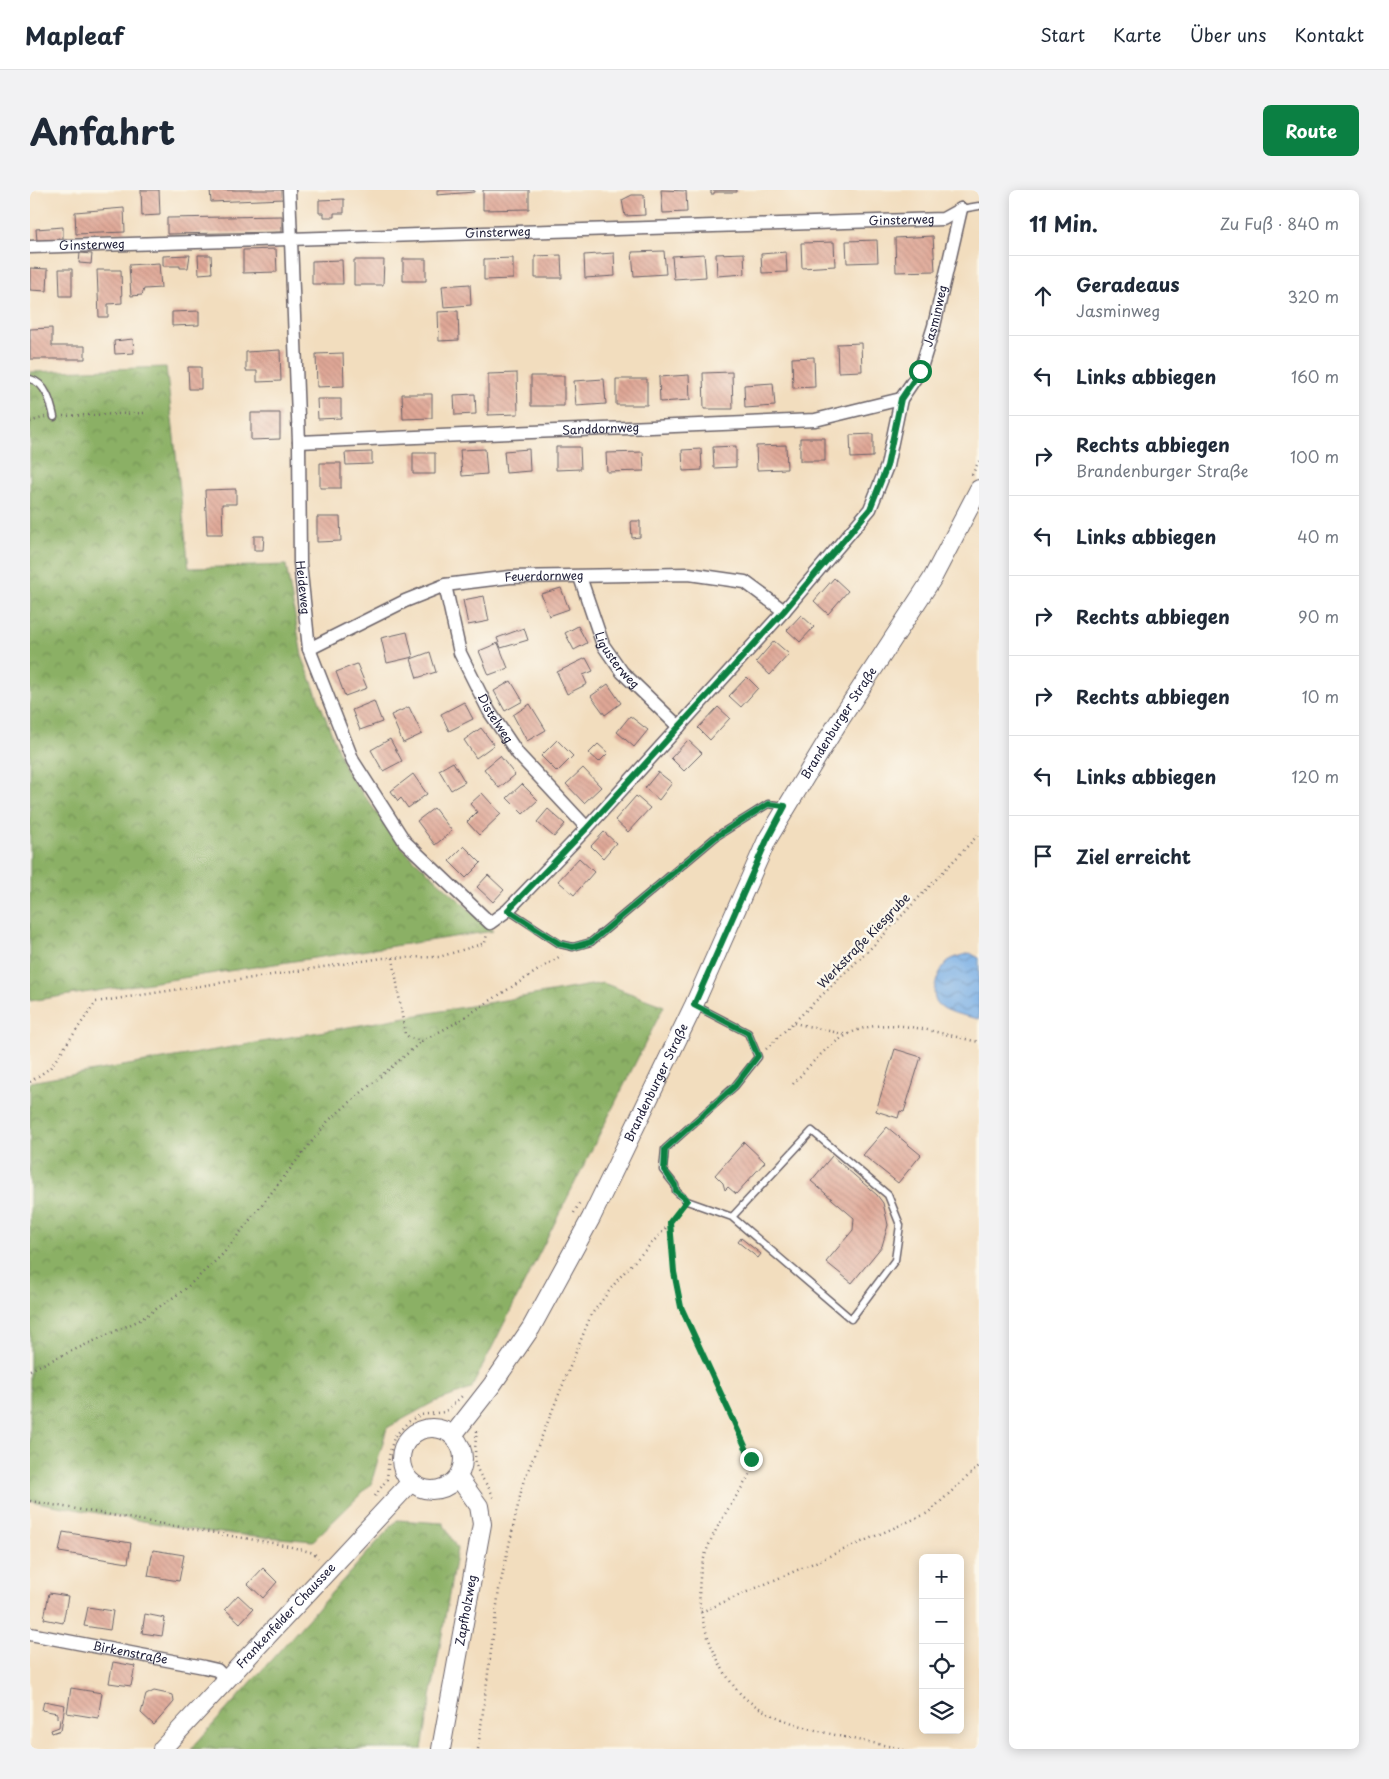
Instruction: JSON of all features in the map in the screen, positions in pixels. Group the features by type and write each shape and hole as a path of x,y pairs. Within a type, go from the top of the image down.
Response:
{"street":[{"name":"Heideweg","path":"289,190 299,442 300,563 309,649 353,761 405,842 490,923"},
{"name":"Ginsterweg","path":"30,247 943,218 961,209"},
{"name":"Jasminweg","path":"490,923 508,910 587,828 784,611 870,509 887,466 901,399 920,371 934,326 961,209"},
{"name":"Sanddornweg","path":"299,442 815,420 901,399"},
{"name":"Brandenburger Straße","path":"453,1435 492,1385 531,1328 591,1218 694,1005 767,840 785,806 932,579 979,489"},
{"name":"Feuerdornweg","path":"309,649 405,602 446,585 510,577 689,574 745,582 784,611"},
{"name":"Ligusterweg","path":"580,577 603,645 622,672 679,727"},
{"name":"Distelweg","path":"446,585 460,653 489,711 518,754 587,828"},
{"path":"422,1429 438,1429 453,1435 462,1451 462,1469 458,1477 450,1484 435,1490 420,1488 411,1482 404,1473 401,1463 402,1452 406,1442 422,1429"},
{"name":"Zapfholzweg","path":"441,1749 482,1524 480,1506 458,1477"},
{"name":"Frankenfelder Chaussee","path":"162,1749 411,1482"},
{"name":"Birkenstraße","path":"30,1634 204,1667 216,1670 227,1680"}],"lane":[{"path":"961,209 979,206"},
{"path":"30,380 34,381 46,394 54,417"},
{"path":"508,910 560,944 573,947 591,942 717,836 768,804 785,806"},
{"path":"694,1005 748,1033 758,1056 735,1086 665,1149 664,1170 675,1185 676,1191 687,1200 732,1217 851,1319 895,1260 900,1225 888,1195 812,1131 732,1217"}],"path":[{"path":"30,422 54,417 146,413"},
{"name":"Werkstraße Kiesgrube","path":"758,1056 874,944 979,834"},
{"path":"30,1082 50,1068 96,1002 393,958 439,957 485,943 490,923"},
{"path":"30,1370 140,1320 184,1290 223,1254 328,1121 422,1041 452,1025 573,947"},
{"path":"393,958 405,1034 410,1038 422,1041"},
{"path":"794,1023 847,1035"},
{"path":"793,1084 821,1053 847,1035 866,1027 902,1026 979,1042"},
{"path":"478,1749 500,1590 523,1483 591,1315 687,1200"},
{"path":"670,1222 674,1272 681,1307 751,1459 753,1469 721,1522 705,1555 698,1587 702,1622 716,1659 738,1691 764,1712 786,1721 826,1732 903,1749"},
{"path":"372,1501 387,1479 389,1456 394,1437 408,1422 420,1415 445,1412 452,1406"},
{"path":"701,1612 928,1513 979,1466"},
{"path":"30,1501 284,1545 314,1553 330,1570"}],"green space":[{"path":"166,367 189,568 286,565 302,656 346,771 406,852 493,931 30,1001 30,372"},
{"path":"603,983 664,1006 471,1389 432,1403 387,1428 371,1484 313,1541 199,1531 30,1501 30,1082"},
{"path":"397,1520 443,1523 457,1549 422,1749 191,1749"}],"water":[{"path":"970,953 979,958 979,1019 944,1008 939,1005 934,997 939,974 945,964 953,958"}],"building":[{"path":"141,190 159,190 160,215 142,216"},
{"path":"210,190 283,190 284,199 211,202"},
{"path":"437,190 474,190 474,192 437,195"},
{"path":"483,190 529,190 529,209 483,210"},
{"path":"661,190 686,191 687,212 663,213"},
{"path":"711,190 737,190 737,192 714,192 714,194 711,194"},
{"path":"632,195 644,195 645,215 625,216 622,200"},
{"path":"344,199 344,213 334,213 334,217 324,217 324,213 319,213 319,200"},
{"path":"124,208 125,232 76,234 75,212"},
{"path":"282,216 282,232 167,234 167,218"},
{"path":"63,227 63,239 37,241 36,229"},
{"path":"933,236 935,271 896,272 895,238"},
{"path":"877,240 878,262 847,263 846,241"},
{"path":"834,242 835,266 802,268 801,243"},
{"path":"276,249 277,272 243,273 243,250"},
{"path":"664,251 666,274 634,276 632,252"},
{"path":"786,252 787,272 762,273 761,254"},
{"path":"80,253 92,254 91,264 79,263"},
{"path":"614,253 615,276 585,278 584,255"},
{"path":"744,253 745,274 717,276 716,254"},
{"path":"704,254 706,277 674,279 672,256"},
{"path":"190,255 188,268 163,266 163,256"},
{"path":"198,255 211,255 212,273 199,274"},
{"path":"561,255 562,278 535,278 535,256"},
{"path":"513,258 513,279 484,280 484,259"},
{"path":"403,259 426,259 426,281 403,281"},
{"path":"342,260 343,284 312,284 312,261"},
{"path":"354,260 384,260 383,285 354,285"},
{"path":"159,263 161,288 144,289 142,295 131,296 129,265"},
{"path":"30,268 48,269 47,291 30,290"},
{"path":"59,269 72,269 72,296 60,296"},
{"path":"97,270 121,270 122,303 108,304 108,317 99,317"},
{"path":"470,284 471,305 444,307 442,286"},
{"path":"199,311 199,325 172,326 172,312"},
{"path":"458,311 459,340 439,341 438,312"},
{"path":"52,328 52,346 85,346 85,359 30,359 30,329"},
{"path":"133,339 134,353 115,354 114,341"},
{"path":"861,343 862,371 838,372 837,344"},
{"path":"280,350 281,381 257,382 257,371 246,371 246,352"},
{"path":"343,353 344,386 317,387 316,354"},
{"path":"814,357 815,387 793,388 792,358"},
{"path":"188,367 201,367 201,389 189,389"},
{"path":"732,372 733,409 704,409 703,373"},
{"path":"517,373 518,414 488,415 488,374"},
{"path":"689,375 690,400 660,402 659,377"},
{"path":"531,376 564,376 564,406 531,406"},
{"path":"604,379 606,404 576,406 574,381"},
{"path":"616,379 647,379 647,405 616,405"},
{"path":"773,383 775,406 745,408 744,385"},
{"path":"402,394 432,394 432,418 403,419"},
{"path":"475,394 476,414 455,415 454,395"},
{"path":"317,399 341,399 341,418 318,419"},
{"path":"251,413 280,413 280,439 251,440"},
{"path":"873,434 873,457 851,458 850,435"},
{"path":"800,438 825,438 825,461 800,461"},
{"path":"786,445 787,469 757,470 756,446"},
{"path":"736,446 736,467 714,468 713,447"},
{"path":"556,447 580,447 581,469 556,470"},
{"path":"485,449 487,474 462,476 460,450"},
{"path":"529,449 530,471 506,473 504,451"},
{"path":"701,449 702,470 683,471 682,450"},
{"path":"372,452 372,464 346,465 345,453"},
{"path":"643,452 644,471 607,472 606,453"},
{"path":"413,453 435,453 435,474 413,474"},
{"path":"320,463 341,463 341,488 320,488"},
{"path":"236,489 236,504 222,504 223,534 207,534 205,490"},
{"path":"317,517 340,517 341,541 317,542"},
{"path":"631,521 640,521 640,537 632,538"},
{"path":"254,536 264,536 263,550 254,550"},
{"path":"834,578 848,591 828,614 814,601"},
{"path":"561,588 569,609 549,616 541,594"},
{"path":"484,596 489,621 468,625 463,600"},
{"path":"801,615 814,627 800,642 787,630"},
{"path":"578,626 587,643 574,650 565,633"},
{"path":"524,628 528,640 501,648 497,638"},
{"path":"407,632 413,657 387,663 381,638"},
{"path":"774,641 789,654 770,675 756,662"},
{"path":"498,643 508,668 489,675 479,651"},
{"path":"430,652 436,672 417,678 411,659"},
{"path":"586,658 593,671 583,675 587,684 567,694 557,672"},
{"path":"357,664 367,688 345,696 336,672"},
{"path":"747,677 758,688 741,707 729,696"},
{"path":"511,681 523,701 505,711 494,691"},
{"path":"608,684 621,703 605,715 591,696"},
{"path":"374,701 382,722 360,730 352,710"},
{"path":"464,702 473,719 449,731 441,714"},
{"path":"530,704 546,730 527,741 513,715"},
{"path":"409,707 422,734 403,743 391,715"},
{"path":"718,707 730,718 710,740 698,728"},
{"path":"630,716 648,730 634,747 617,732"},
{"path":"481,728 494,745 476,758 464,740"},
{"path":"390,739 402,761 383,771 371,750"},
{"path":"557,740 573,756 557,772 541,756"},
{"path":"688,740 702,753 684,771 671,758"},
{"path":"598,744 608,753 599,762 589,753"},
{"path":"500,756 515,775 499,788 484,769"},
{"path":"453,762 465,782 451,790 439,770"},
{"path":"583,768 601,787 584,803 566,784"},
{"path":"658,772 672,783 659,800 645,788"},
{"path":"413,774 427,794 408,808 401,798 398,801 391,791"},
{"path":"522,784 538,800 523,814 507,798"},
{"path":"482,793 501,814 479,835 467,822 477,812 470,804"},
{"path":"636,796 650,808 628,832 615,820"},
{"path":"434,808 452,831 435,845 417,821"},
{"path":"548,809 565,824 554,837 537,822"},
{"path":"604,832 616,843 603,858 591,846"},
{"path":"464,846 481,863 466,878 449,861"},
{"path":"579,858 594,872 574,895 558,881"},
{"path":"488,875 504,890 493,902 477,887"},
{"path":"895,1049 921,1057 904,1112 900,1111 898,1118 876,1111"},
{"path":"887,1127 921,1155 898,1183 863,1155"},
{"path":"744,1142 765,1162 736,1194 728,1187 725,1190 723,1183 715,1175"},
{"path":"832,1156 877,1195 883,1203 888,1225 882,1246 852,1283 826,1262 853,1230 854,1218 811,1181"},
{"path":"741,1238 761,1254 758,1258 738,1242"},
{"path":"63,1532 131,1543 128,1563 59,1552"},
{"path":"153,1550 184,1555 179,1581 148,1576"},
{"path":"263,1568 277,1582 263,1598 248,1584"},
{"path":"49,1593 68,1596 63,1623 44,1619"},
{"path":"238,1595 253,1609 240,1623 225,1609"},
{"path":"88,1607 113,1611 110,1630 84,1626"},
{"path":"145,1614 165,1618 162,1636 142,1633"},
{"path":"113,1662 135,1666 131,1686 109,1683"},
{"path":"71,1688 102,1693 98,1718 67,1713"},
{"path":"154,1691 173,1695 174,1702 154,1725 141,1713 146,1695"},
{"path":"44,1701 65,1705 61,1730 52,1733 51,1730 59,1727 60,1719 57,1718 57,1713 42,1710"}],"route":[{"path":"751,1459 681,1307 674,1272 670,1222 687,1200 676,1191 675,1185 664,1170 665,1149 735,1086 758,1056 748,1033 694,1005 767,840 785,806 768,804 717,836 591,942 573,947 560,944 508,910 587,828 784,611 870,509 887,466 901,399 920,371"}]}
